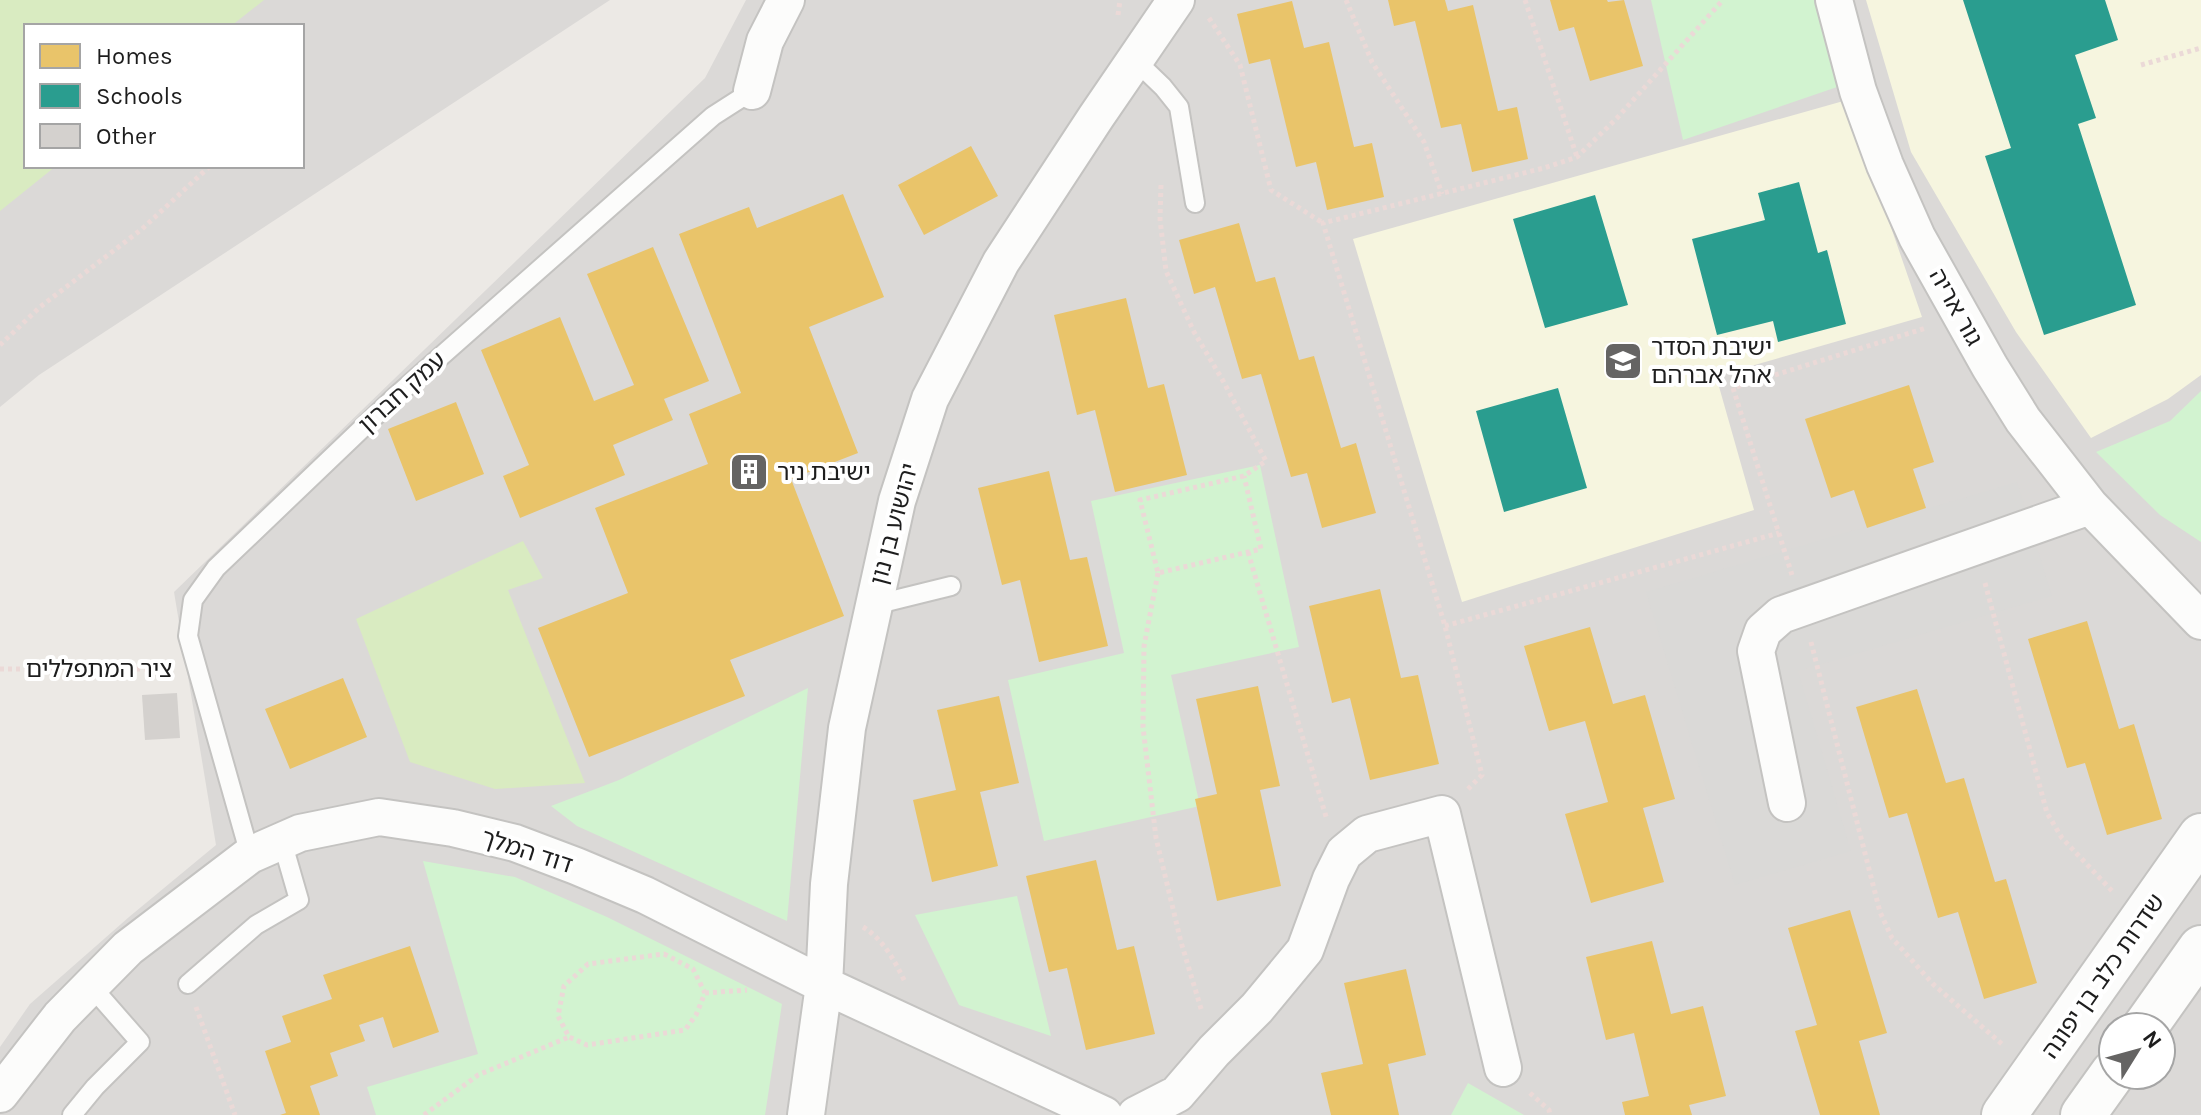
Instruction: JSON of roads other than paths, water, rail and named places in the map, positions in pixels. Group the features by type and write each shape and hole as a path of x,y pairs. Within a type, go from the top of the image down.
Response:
{"street":[{"name":"עמק חברון","path":"752,91 765,41 786,0"},
{"name":"גור אריה","path":"1834,0 1858,91 1885,165 1917,237 1961,317 2023,420 2090,506 2201,621"},
{"name":"יהושוע בן נון","path":"806,1115 824,985 847,728 897,501 930,399 1001,262 1135,60 1191,6"},
{"path":"1787,803 1756,651 1763,631 1781,615 2090,506"},
{"name":"גור אריה","path":"2153,571 2201,598"},
{"path":"1136,1115 1177,1094 1257,1008 1305,950 1344,853 1367,834 1442,814 1503,1068"},
{"name":"דוד המלך","path":"0,1094 60,1017 128,948 266,848 300,833 379,817 453,828 515,843 645,895 824,985 1104,1115"},
{"name":"שדרות כלב בן יפונה","path":"2004,1115 2201,836"},
{"path":"2156,1011 2201,948"},
{"path":"2083,1115 2100,1091"}],"lane":[{"path":"1135,60 1179,107 1195,203"},
{"name":"עמק חברון","path":"188,984 256,925 299,900 266,848 197,669 188,636 193,600 216,568 396,396 713,116 752,91"},
{"path":"874,605 951,586"},
{"path":"72,1115 140,1042 91,986"}],"place":[{"name":"ישיבת הסדר אהל אברהם","path":"1623,361"},
{"name":"ישיבת ניר","path":"749,472"}]}
